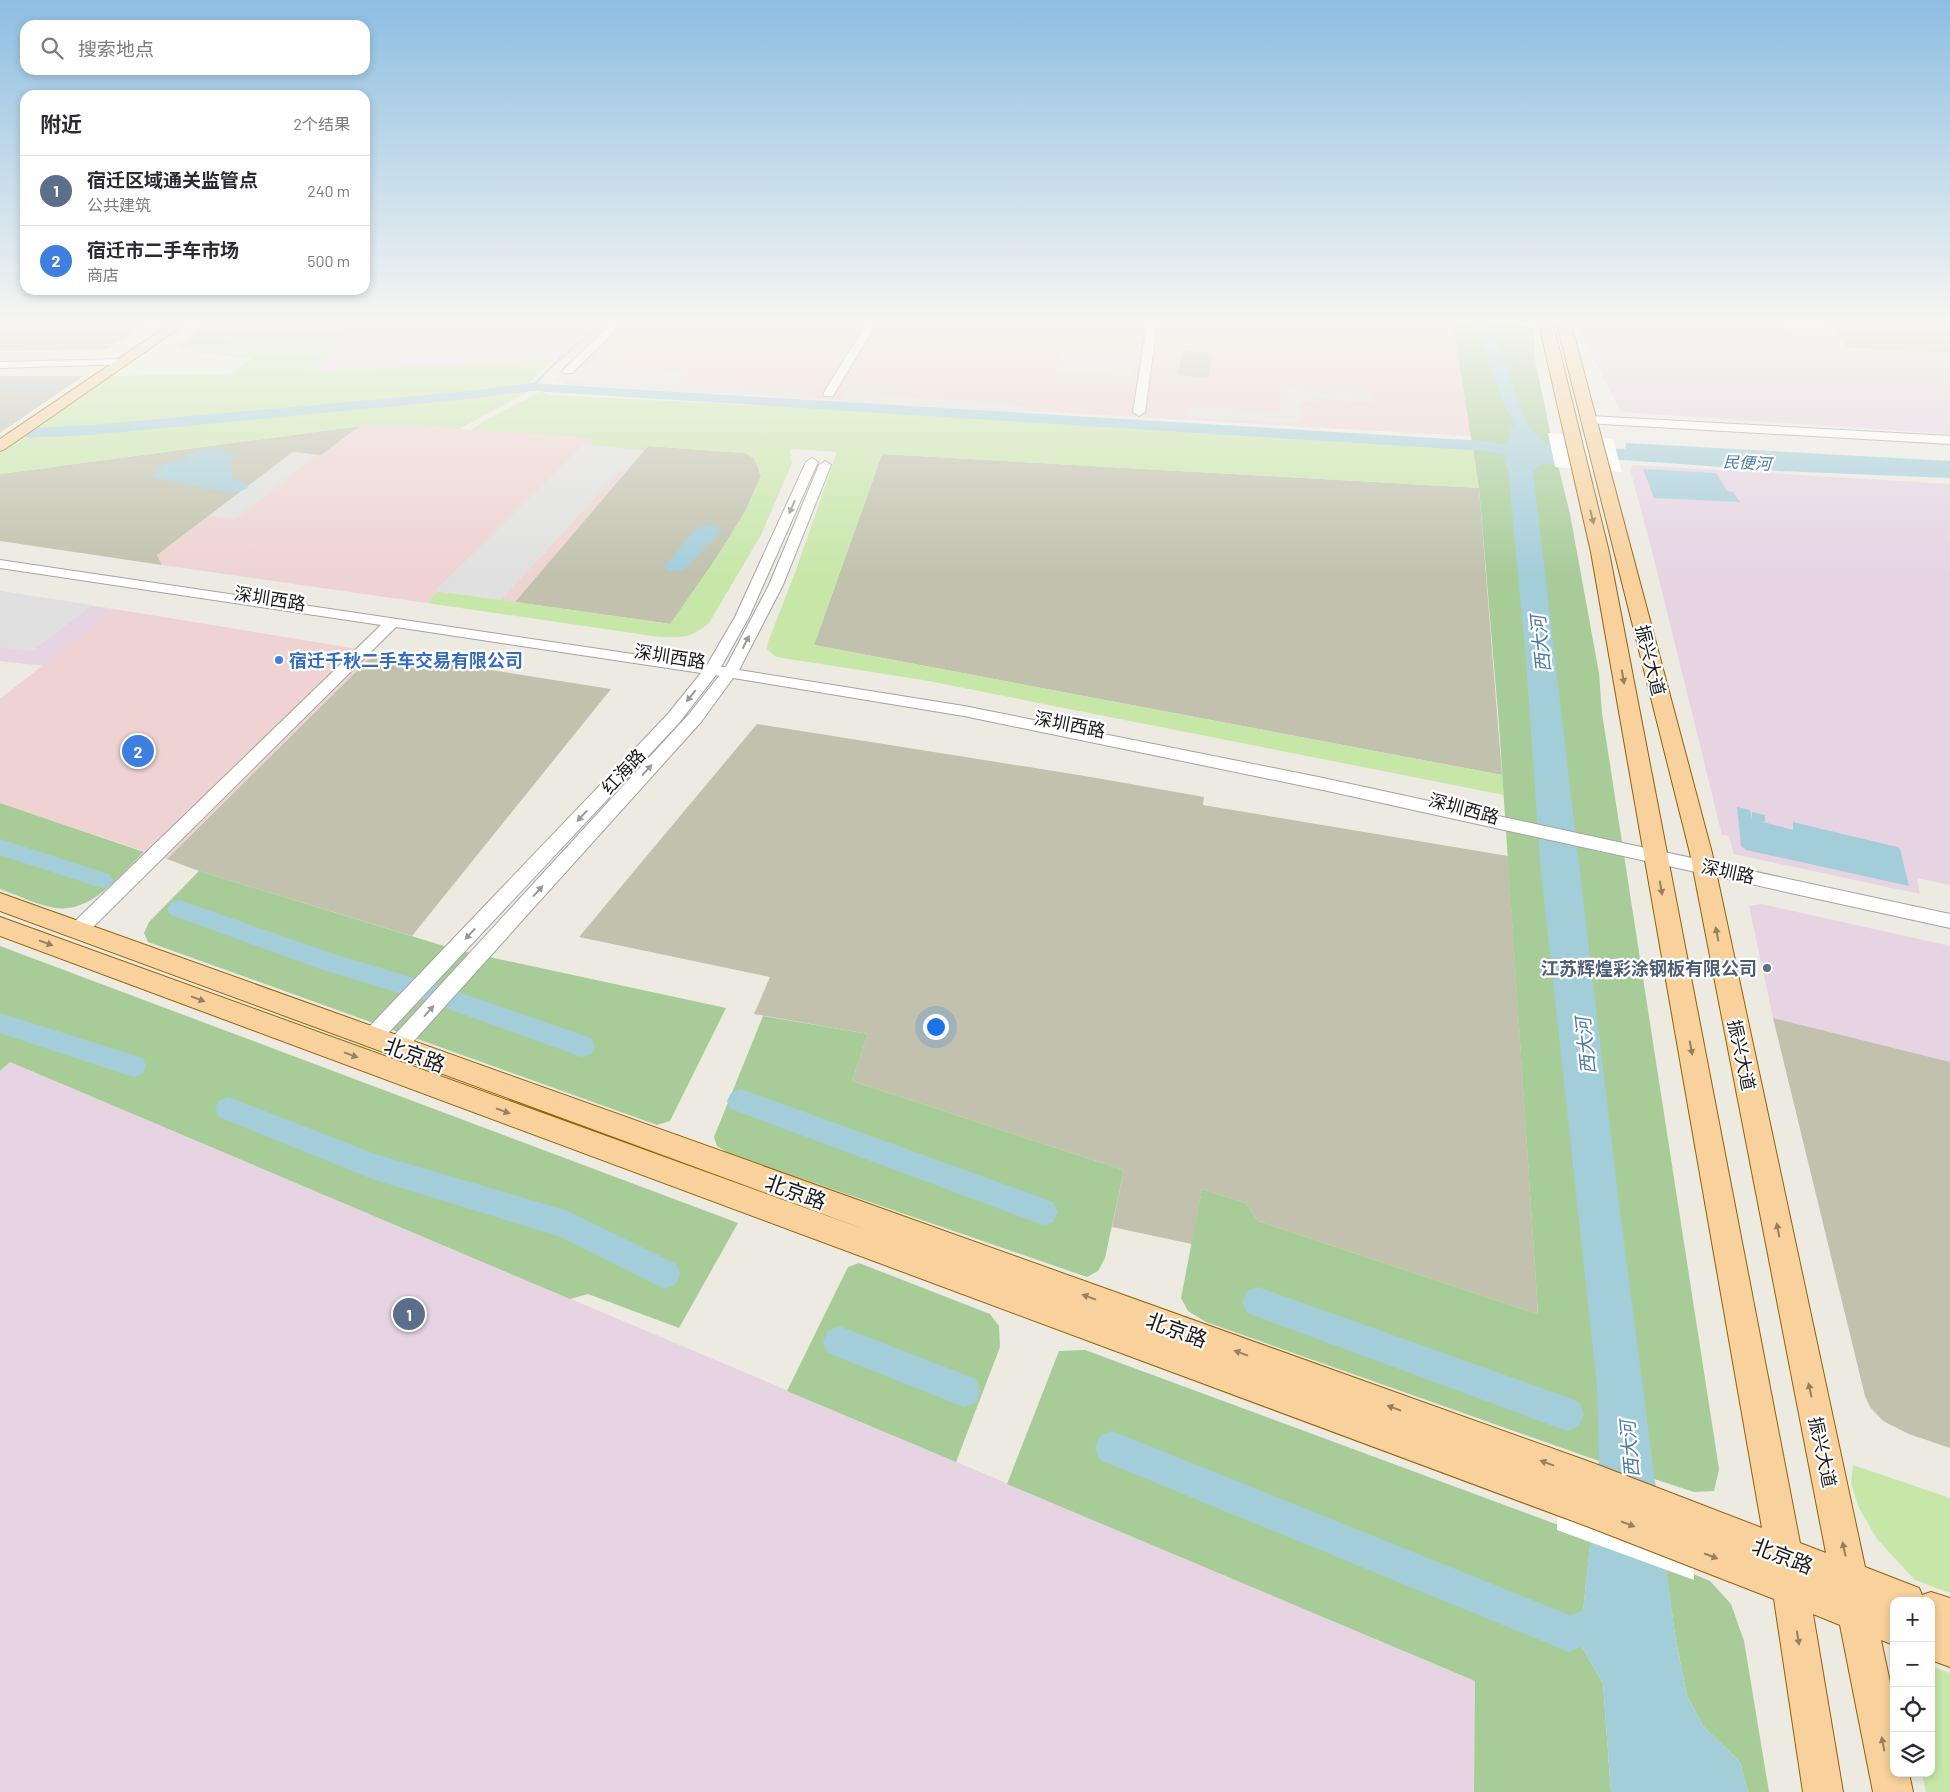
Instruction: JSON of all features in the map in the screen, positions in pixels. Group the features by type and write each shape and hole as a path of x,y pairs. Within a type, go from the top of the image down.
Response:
{"main road":[{"path":"0,438 47,408"},
{"path":"0,446 54,408"},
{"name":"振兴大道","path":"1565,408 1572,436 1592,471 1702,860 1854,1597 1892,1792"},
{"name":"振兴大道","path":"1587,408 1596,439 1592,471 1600,552 1787,1571 1823,1792"},
{"name":"北京路","path":"0,902 384,1042 1591,1494 1854,1597 1890,1624"},
{"name":"北京路","path":"0,926 1591,1494"},
{"name":"北京路","path":"1854,1597 1890,1600"},
{"path":"1935,1611 1950,1617"},
{"path":"1934,1642 1950,1648"}],"street":[{"path":"1139,412 1140,408"},
{"path":"1590,420 1950,440"},
{"name":"红海路","path":"384,1042 695,718 723,668 776,585 800,530 819,463"},
{"name":"深圳西路","path":"0,556 517,636 569,640 1032,724 1509,820"},
{"name":"深圳西路","path":"0,564 723,668"},
{"path":"78,930 393,622"},
{"name":"红海路","path":"384,1042 673,719 723,668"},
{"name":"深圳路","path":"1509,820 1950,908"},
{"name":"深圳路","path":"1702,860 1950,920"}],"shaded area":[{"path":"0,408 37,408 0,433"},
{"path":"914,408 1026,408 1024,413"},
{"path":"974,408 1477,408 1485,437"},
{"path":"1188,408 1279,413 1279,408 1299,408 1299,423 1186,418"},
{"path":"1619,408 1950,408 1950,434 1621,412"},
{"path":"360,426 416,426 591,438 593,445 643,451 515,602 438,591 427,603 162,565 157,555 293,452 321,455"},
{"path":"360,426 321,455 293,452 157,555 162,565 0,541 0,474"},
{"path":"584,444 643,451 626,471 620,471 501,600 435,591"},
{"path":"648,446 745,453 754,458 761,476 745,512 671,624 515,602"},
{"path":"293,452 317,455 235,519 210,515"},
{"path":"882,454 1479,488 1502,775 814,645"},
{"path":"1634,465 1950,484 1950,885 1917,878 1920,894 1734,854 1729,836 1722,835 1630,469"},
{"path":"0,591 114,609 44,666 0,661"},
{"path":"0,591 92,605 32,651 0,647"},
{"path":"114,609 376,652 167,859 0,803 0,699"},
{"path":"376,652 611,689 412,936 199,871 167,859"},
{"path":"757,724 1085,776 1204,797 1203,805 1508,856 1538,1314 1258,1221 1246,1203 1202,1189 1192,1244 1112,1227 1124,1170 852,1081 868,1034 754,1014 770,977 579,937"},
{"path":"1761,904 1950,946 1950,1062 1773,1018 1749,906"},
{"path":"1773,1018 1950,1062 1950,1448 1909,1434 1883,1421 1870,1407 1865,1396"},
{"path":"10,1062 1475,1681 1474,1792 0,1792 0,1071"}],"green space":[{"path":"61,408 305,408 88,428 28,430"},
{"path":"345,408 499,408 459,429 416,426 360,426 0,474 0,453 23,436 38,438"},
{"path":"510,408 800,408 1025,419 1472,448 1479,488 882,454 814,645 1502,775 1504,795 923,680 776,657 767,649 768,642 795,573 837,452 790,449 792,463 761,535 709,623 692,634 680,637 659,637 427,603 438,591 670,624 717,557 745,512 761,476 754,458 745,453 648,446 643,451 593,445 591,438 471,430"},
{"path":"1466,408 1545,408 1570,514 1599,673 1602,713 1719,1469 1714,1491 1694,1492 1599,1461 1206,1322 1188,1311 1181,1298 1202,1189 1246,1203 1258,1221 1538,1314 1499,725 1479,488"},
{"path":"0,803 144,852 115,881 93,899 69,908 48,907 0,889"},
{"path":"199,871 457,950 726,1008 670,1121 657,1125 148,942 144,933 149,922"},
{"path":"0,946 738,1223 679,1328 588,1294 570,1299 10,1062 0,1071"},
{"path":"763,1016 868,1034 852,1081 1124,1170 1105,1258 1098,1271 1087,1277 728,1153 717,1146 714,1137"},
{"path":"859,1263 990,1314 999,1326 1000,1347 956,1462 787,1391 848,1267"},
{"path":"1085,1350 1591,1537 1583,1611 1565,1618 1540,1621 1582,1647 1603,1683 1611,1792 1474,1792 1475,1681 1007,1484 1059,1351"},
{"path":"1853,1465 1950,1498 1950,1593 1915,1580 1877,1539 1859,1508 1851,1483"},
{"path":"1665,1562 1710,1581 1731,1604 1744,1641 1769,1792 1748,1792 1740,1762 1703,1726 1687,1696 1675,1635"},
{"path":"1935,1667 1950,1673 1950,1792 1926,1792 1923,1777 1935,1777"}],"water":[{"path":"1506,408 1521,408 1526,423 1547,445 1625,449 1626,443 1950,461 1950,478 1778,471 1623,460 1555,463 1541,465 1533,472 1618,1196 1675,1635 1687,1696 1703,1726 1740,1762 1748,1792 1611,1792 1603,1683 1582,1647 1537,1630 1539,1621 1565,1618 1583,1610 1599,1461 1597,1386 1540,861 1526,660 1508,469 1504,463 1506,458 1503,453 1484,446 1502,445 1510,438 1511,428 1515,425"},
{"path":"218,449 234,453 231,459 232,478 246,483 248,488 231,493 152,477 164,464 180,462 198,450"},
{"path":"1643,469 1716,473 1727,491 1733,492 1740,502 1654,498"},
{"path":"711,525 719,528 721,531 684,570 667,571 664,567 666,564 697,528"},
{"path":"1737,807 1750,810 1752,820 1752,812 1765,815 1765,822 1755,820 1793,830 1793,822 1897,847 1900,849 1909,886 1746,850 1741,846"}],"pier":[{"path":"1548,433 1613,439 1622,472 1555,467"},
{"path":"1560,1455 1691,1501 1694,1580 1557,1530"}],"waterway":[{"path":"29,433 92,430 334,408"},
{"path":"879,408 1484,446 1516,451"},
{"path":"0,847 101,880"},
{"path":"179,909 329,962 435,994 582,1046"},
{"path":"0,1023 133,1066"},
{"path":"741,1101 1043,1212"},
{"path":"229,1109 372,1166 568,1225 665,1274"},
{"path":"1258,1302 1567,1414"},
{"path":"839,1342 964,1391"},
{"path":"1112,1448 1569,1633"}],"place":[{"name":"宿迁千秋二手车交易有限公司","path":"279,660"},
{"name":"宿迁市二手车市场","path":"138,751"},
{"name":"江苏辉煌彩涂钢板有限公司","path":"1767,968"},
{"name":"宿迁区域通关监管点","path":"409,1314"}],"water label":[{"name":"民便河","path":"1747,462"},
{"name":"西大河","path":"1540,644"},
{"name":"西大河","path":"1585,1046"},
{"name":"西大河","path":"1629,1449"}]}
